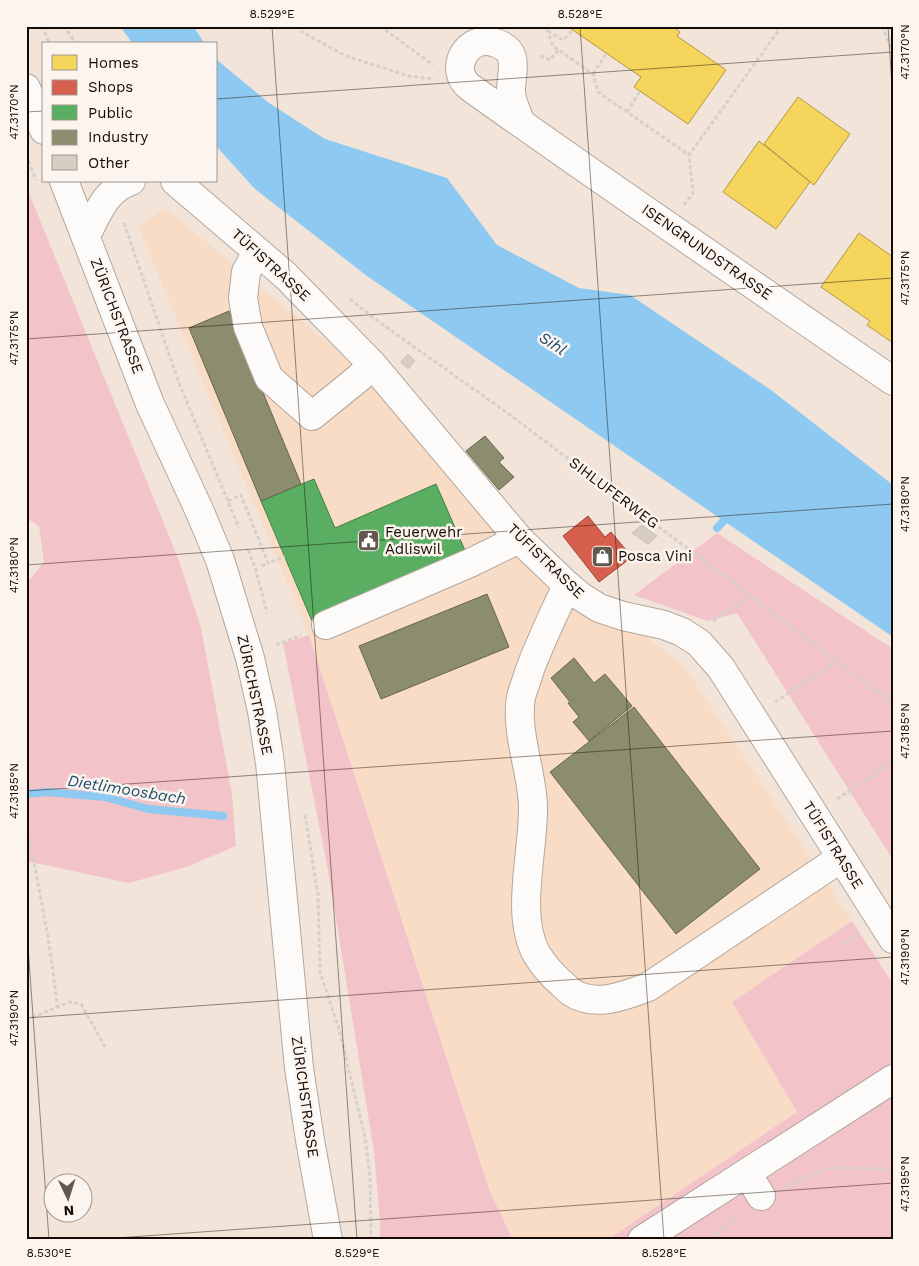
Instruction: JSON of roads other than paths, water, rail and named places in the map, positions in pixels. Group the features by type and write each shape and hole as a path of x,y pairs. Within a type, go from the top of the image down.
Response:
{"street":[{"name":"ISENGRUNDSTRASSE","path":"521,123 511,91 514,76 513,60 505,46 493,41 480,42 468,47 461,60 461,73 466,84 521,123 668,226 893,381"},
{"path":"26,88 42,124"},
{"path":"86,236 104,202 114,190 128,182"},
{"name":"TÜFISTRASSE","path":"176,182 257,252 291,269 519,539 567,585 599,608 623,616 664,625 682,632 700,643 721,668 893,939"},
{"name":"ZÜRICHSTRASSE","path":"52,184 86,236 150,404 220,560 250,658 262,711 270,762 299,1068 328,1240"},
{"path":"257,252 246,272 243,298 248,327 269,378 312,416 360,377 372,364"},
{"path":"326,625 470,563 519,539"},
{"path":"567,585 538,648 519,710 533,802 534,827 528,878 527,926 536,954 552,974 572,992 585,998 603,1000 648,987 841,858"},
{"path":"642,1240 893,1079"},
{"path":"747,1173 761,1196"}],"water":[{"path":"120,26 193,26 204,42 132,42"},
{"name":"Sihl","path":"218,61 269,103 325,139 447,178 497,245 579,288 630,295 771,390 893,485 893,637 367,276 255,189 218,148"}],"waterway":[{"name":"Dietlimoosbach","path":"717,528 729,515"},
{"name":"Dietlimoosbach","path":"26,794 47,792 105,797 148,809 223,816"}],"place":[{"name":"Feuerwehr Adliswil","path":"369,541"},
{"name":"Posca Vini","path":"602,556"}]}
